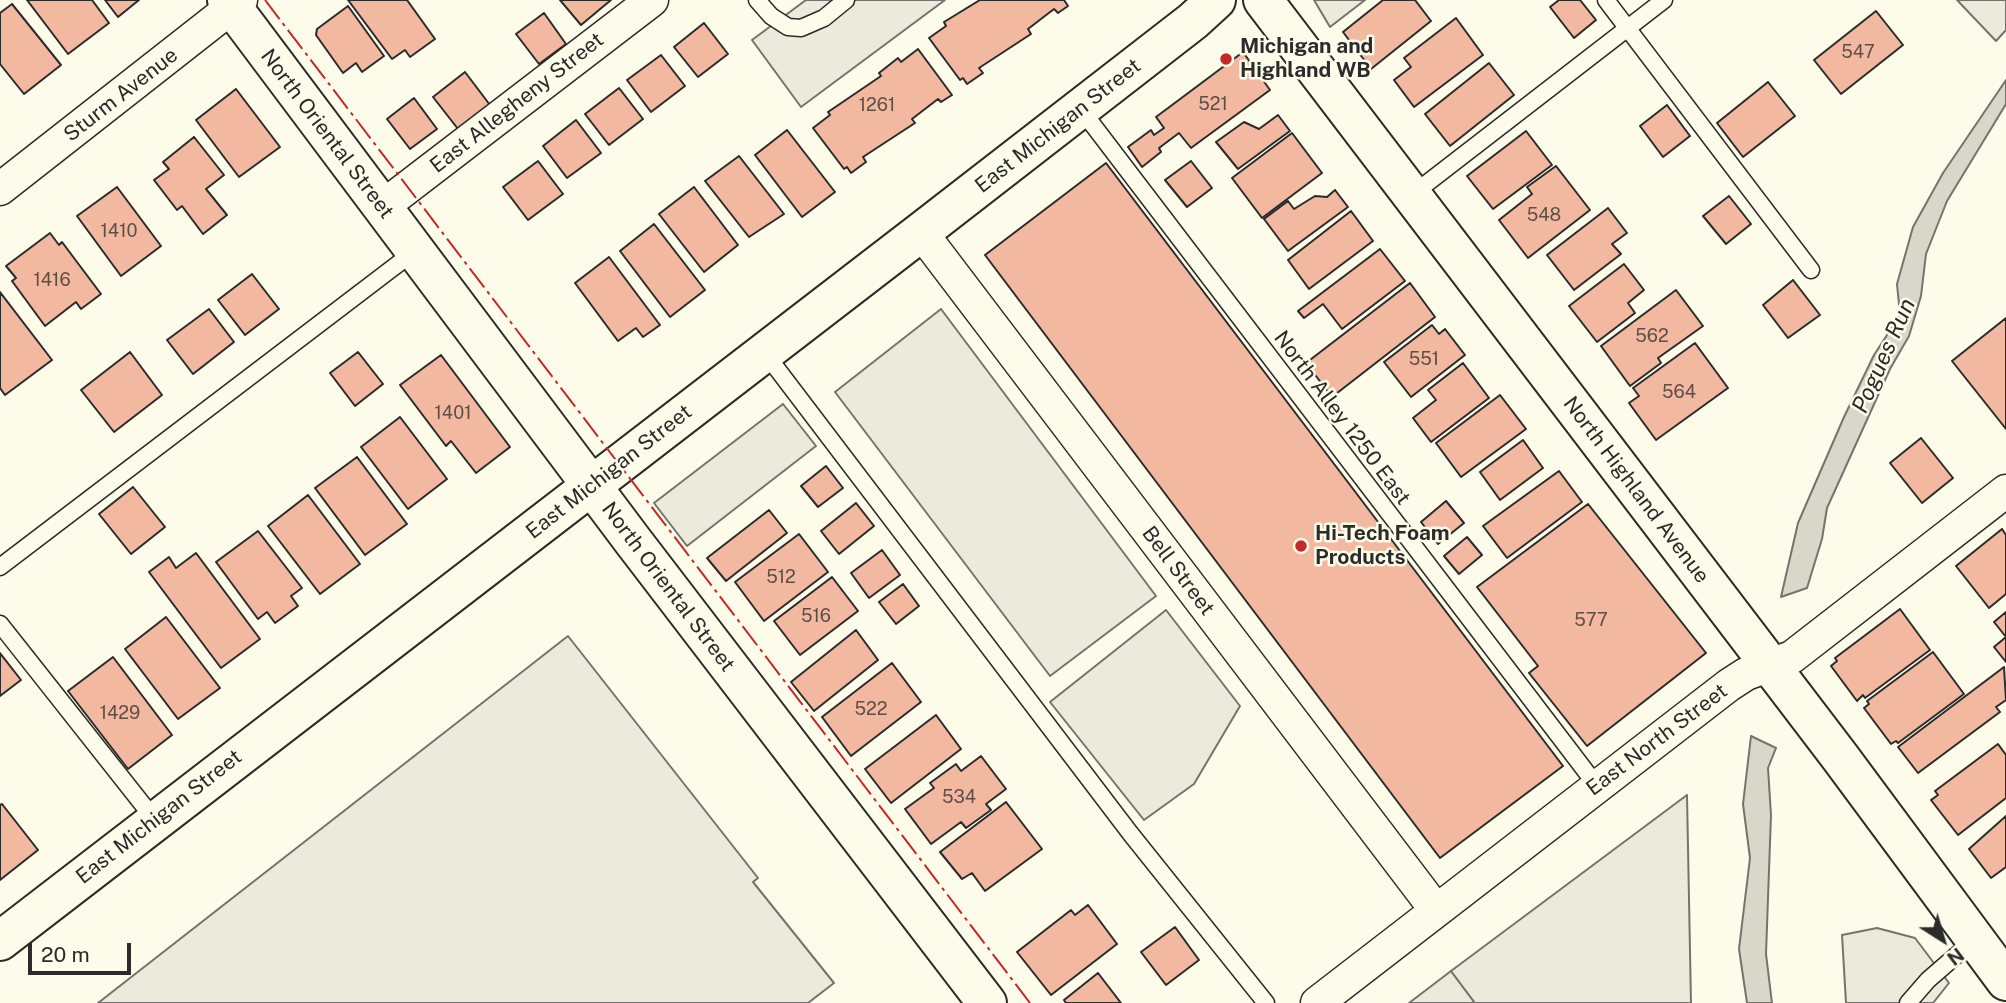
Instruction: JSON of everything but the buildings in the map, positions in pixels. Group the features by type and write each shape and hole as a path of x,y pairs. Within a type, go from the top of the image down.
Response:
{"street":[{"name":"East Allegheny Street","path":"382,206 652,0"},
{"name":"East Michigan Street","path":"0,941 765,353 1216,0"},
{"name":"North Highland Avenue","path":"1263,0 1413,194 2006,981"},
{"name":"North Oriental Street","path":"233,2 415,251 592,486 987,1003"},
{"name":"Sturm Avenue","path":"0,189 233,2"},
{"name":"Bell Street","path":"921,232 1436,911"},
{"name":"East North Street","path":"1317,1003 1729,685 1792,657 2002,501"}],"lane":[{"path":"757,0 771,16 788,27 802,28 824,18 846,0"},
{"path":"1606,0 1811,270"},
{"path":"1413,194 1664,0"},
{"name":"North Alley 1250 East","path":"1080,108 1597,786"},
{"path":"0,567 415,251"},
{"path":"765,353 1114,811 1266,1003"},
{"path":"0,624 155,820"},
{"path":"1908,1003 1928,980 1974,940"}],"shaded area":[{"path":"806,0 945,0 801,107 752,40"},
{"path":"1314,0 1365,0 1330,27"},
{"path":"1957,0 2006,0 2006,30 1996,41"},
{"path":"941,309 1156,596 1050,676 835,392"},
{"path":"783,404 816,446 687,546 654,503"},
{"path":"1166,610 1240,706 1194,784 1144,820 1050,702"},
{"path":"568,636 758,878 753,882 834,983 808,1003 98,1003"},
{"path":"1687,795 1691,1003 1475,1003 1451,971"},
{"path":"1877,928 1915,938 1949,983 1933,1003 1846,1003 1842,935"},
{"path":"1451,971 1475,1003 1409,1003"}],"water":[{"name":"Pogues Run","path":"2006,80 2006,104 1947,201 1926,254 1921,296 1909,336 1890,369 1827,508 1822,539 1807,588 1781,597 1798,523 1874,355 1900,315 1897,284 1913,227 1943,173"},
{"path":"1751,736 1776,748 1768,768 1771,815 1766,954 1772,1003 1747,1003 1739,949 1750,858 1743,804"}],"power":[{"path":"265,0 1030,1003"}],"place":[{"name":"Michigan and Highland WB","path":"1226,59"},
{"name":"Hi-Tech Foam Products","path":"1301,546"}]}
